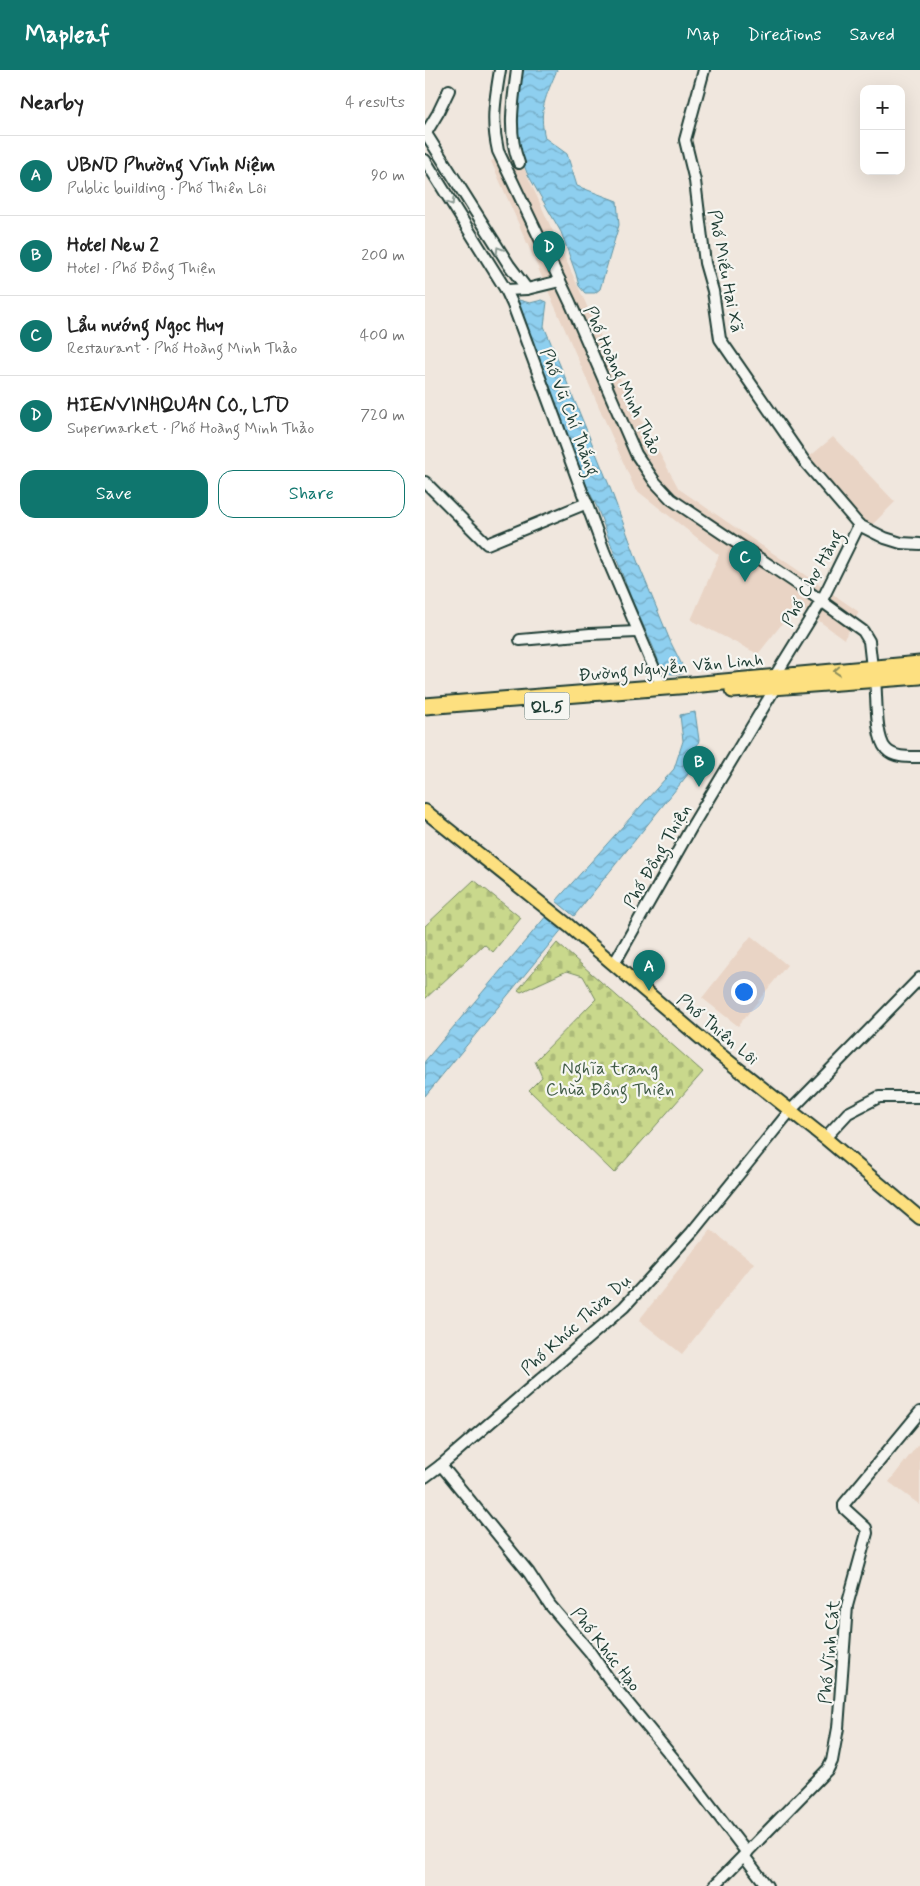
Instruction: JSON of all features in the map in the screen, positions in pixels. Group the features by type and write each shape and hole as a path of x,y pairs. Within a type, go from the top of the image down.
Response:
{"highway":[{"name":"Đường Nguyễn Văn Linh","path":"874,674 920,664"},
{"name":"Đường Nguyễn Văn Linh","path":"425,706 694,689 874,674 920,676"},
{"name":"Đường Nguyễn Văn Linh","path":"425,716 665,691"}],"main road":[{"name":"Phố Thiên Lôi","path":"425,810 550,910 718,1053 825,1138 920,1218"}],"street":[{"name":"Phố Hoàng Minh Thảo","path":"501,70 493,115 498,151 560,281 636,454 655,482 671,500 821,600 867,635 874,674 880,739 886,749 904,757 920,757"},
{"path":"517,70 511,115 515,152 519,163"},
{"name":"Phố Miếu Hai Xã","path":"703,70 685,140 695,181 705,263 713,291 720,339 805,462 859,525"},
{"path":"449,90 438,113 425,133 527,290"},
{"name":"Phố Vũ Chí Thắng","path":"425,160 428,175 506,290 637,632 665,691"},
{"path":"506,290 527,290 560,281"},
{"path":"425,482 487,544 587,504"},
{"name":"Phố Chợ Hàng","path":"775,682 821,600 859,525 885,538 901,543 920,544"},
{"path":"520,640 637,632"},
{"name":"Phố Đồng Thiện","path":"614,964 775,682"},
{"name":"Phố Khúc Thừa Dụ","path":"425,1477 441,1466 624,1307 692,1232 790,1111 920,978"},
{"path":"825,1138 848,1112 879,1096 920,1097"},
{"name":"Phố Vĩnh Cát","path":"714,1886 828,1769 832,1761 838,1728 847,1606 867,1533 866,1528 844,1508 844,1504 920,1412"},
{"name":"Phố Khúc Hạo","path":"441,1466 529,1573 550,1605 590,1652 613,1685 688,1776 767,1886"}],"shaded area":[{"path":"517,153 629,398 679,489 859,612 844,639 797,605 758,654 691,620 719,555 635,489 491,161"},
{"path":"833,437 895,502 870,527 808,458"},
{"path":"751,936 787,965 738,1026 702,998"},
{"path":"711,1230 754,1263 682,1354 639,1320"},
{"path":"920,1442 920,1505 889,1482"}],"green space":[{"path":"474,880 521,918 493,952 484,944 425,999 425,926"},
{"name":"Nghĩa trang Chùa Đồng Thiện","path":"557,943 703,1072 614,1173 529,1090 542,1077 535,1061 596,999 583,976 567,971 521,992 518,990"}],"water":[{"path":"521,70 557,70 544,103 542,119 545,138 567,154 577,186 617,201 619,225 600,289 595,293 585,293 579,286 561,232 527,173 521,157 515,115"},
{"path":"519,300 530,303 542,300 547,302 544,326 609,485 638,563 671,643 684,669 682,674 671,674 661,669 632,600 597,507 583,479 514,303"},
{"path":"695,712 699,740 689,773 574,916 556,901 674,769 683,741 680,715"},
{"path":"547,915 563,928 425,1096 425,1061"}],"place":[{"name":"HIENVINHQUAN CO., LTD","path":"549,272"},
{"name":"Lẩu nướng Ngọc Huy","path":"745,582"},
{"name":"Hotel New 2","path":"699,787"},
{"name":"UBND Phường Vĩnh Niệm","path":"649,991"}]}
